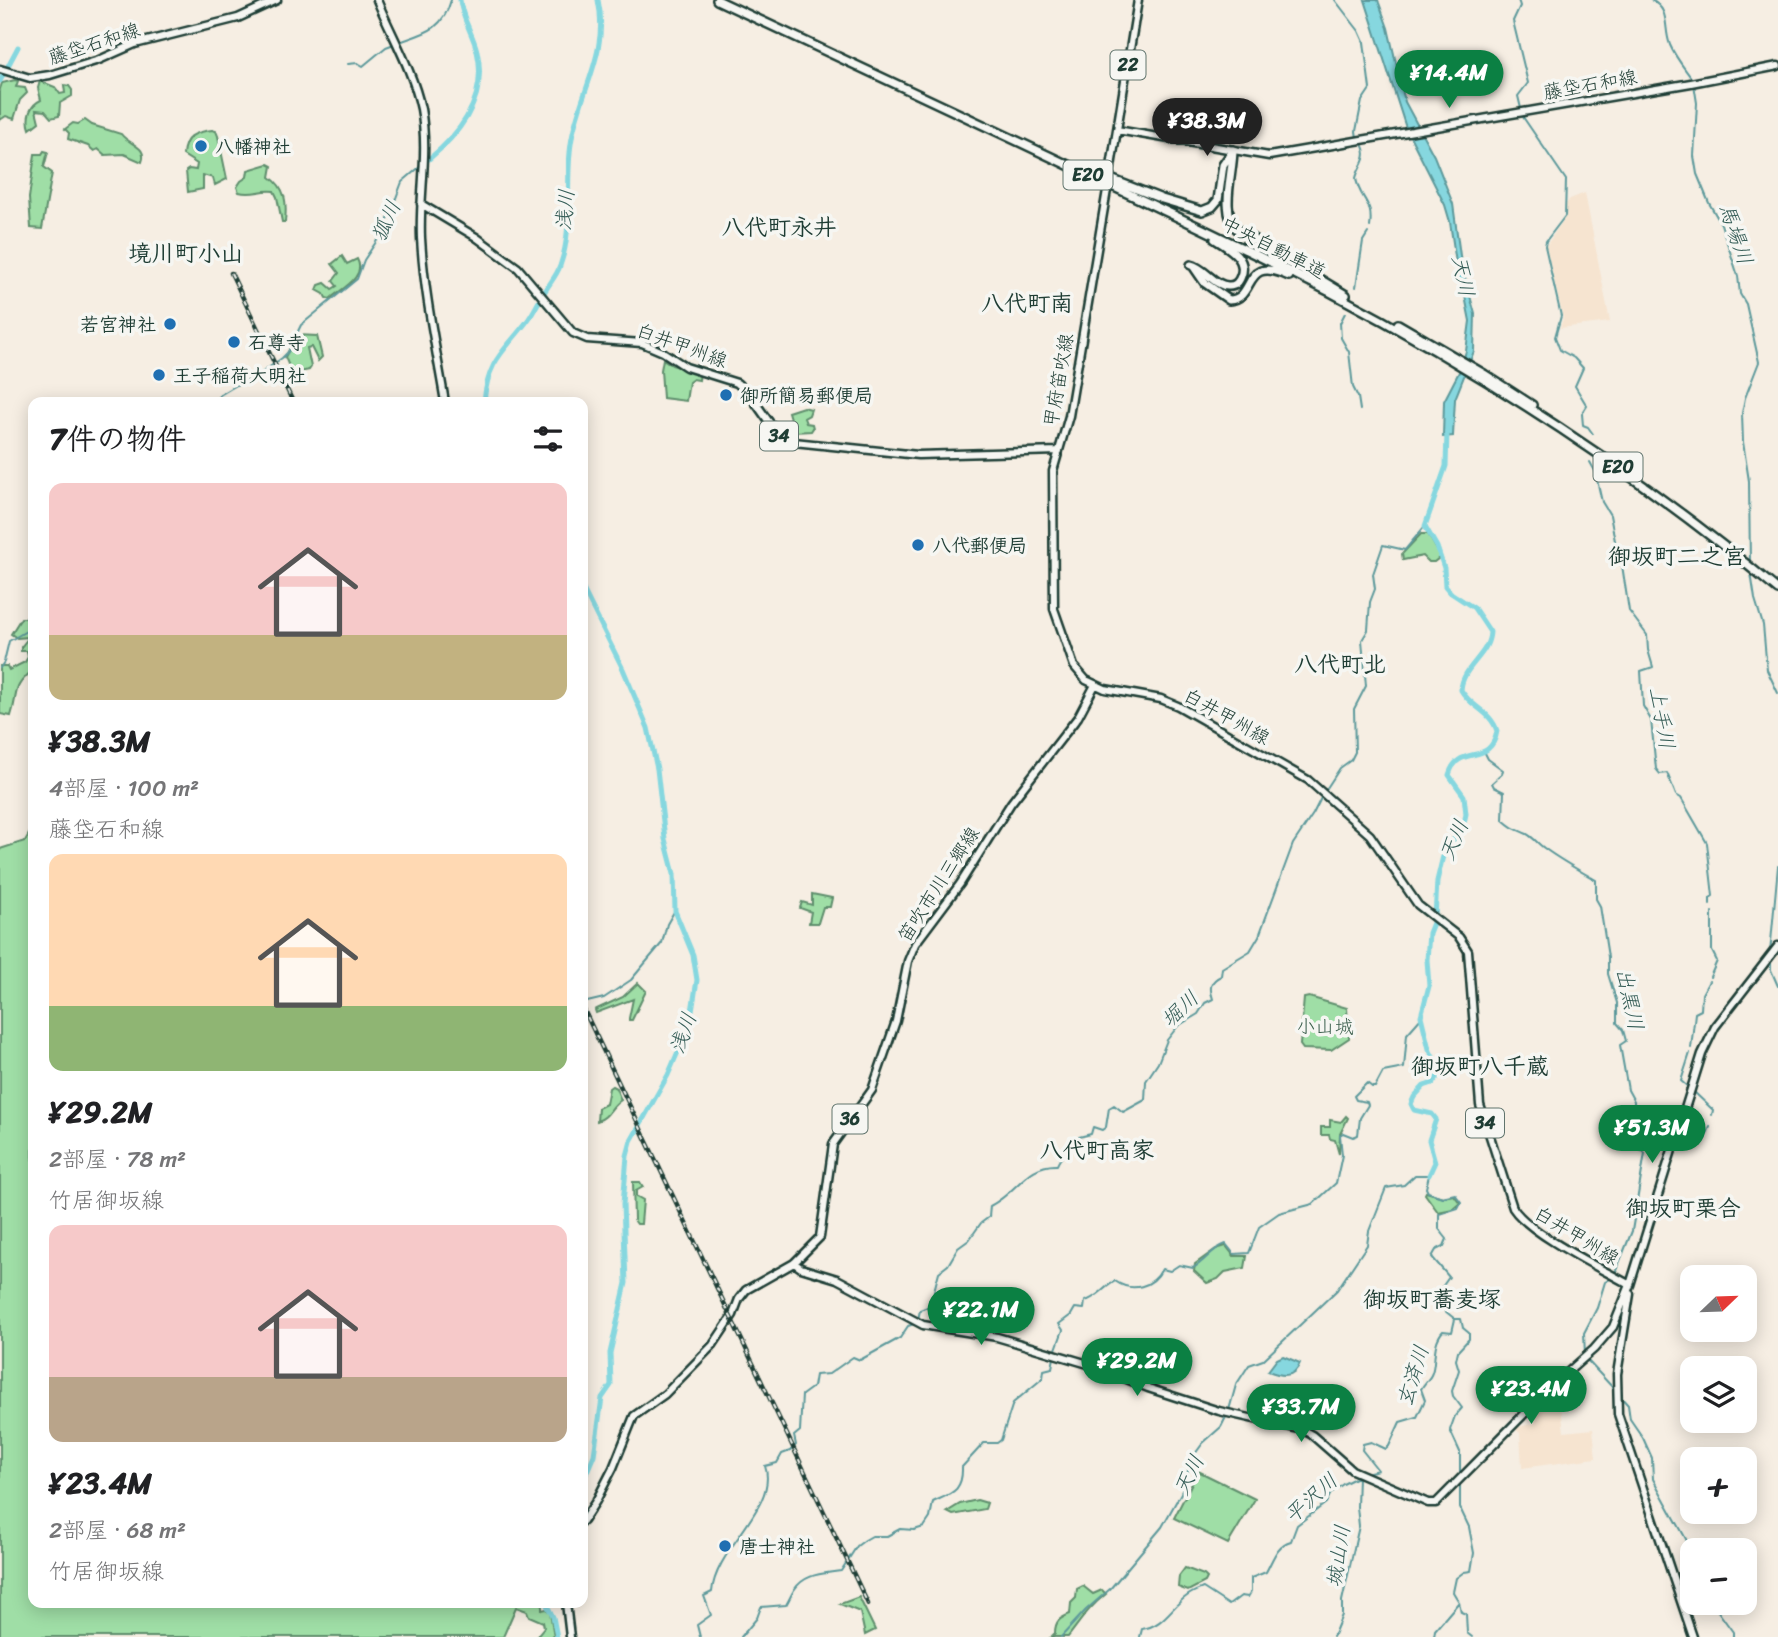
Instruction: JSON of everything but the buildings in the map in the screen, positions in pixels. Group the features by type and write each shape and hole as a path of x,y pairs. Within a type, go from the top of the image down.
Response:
{"highway":[{"name":"中央自動車道","path":"717,0 1253,252 1455,360"},
{"name":"中央自動車道","path":"726,0 1098,174 1346,295 1482,376 1599,454 1751,564 1778,587"},
{"path":"1098,174 1162,199 1202,211 1212,207 1218,200 1223,165 1233,150"},
{"path":"1233,150 1228,208 1232,224 1300,269 1346,295"},
{"path":"1137,198 1201,230 1238,256 1242,274 1238,282 1230,286 1220,284 1199,267 1191,265 1199,272 1203,282 1226,299 1239,298 1254,274 1267,270 1283,273 1332,293"}],"main road":[{"name":"藤垈石和線","path":"0,69 30,78 50,75 99,60 135,44 238,18 277,0"},
{"path":"376,0 413,82 424,131 421,204 424,270 444,397"},
{"name":"22","path":"1110,173 1138,0"},
{"name":"藤垈石和線","path":"1117,130 1269,156 1695,83 1778,66"},
{"name":"甲府笛吹線","path":"1059,451 1069,416 1107,190"},
{"name":"白井甲州線","path":"421,204 476,237 518,268 568,329 578,336 642,343 697,372 737,383 750,395 774,431 788,441 918,455 1059,451"},
{"path":"1059,451 1052,486 1056,580 1054,609 1074,666 1095,685"},
{"name":"白井甲州線","path":"1095,685 1178,706 1297,774 1324,793 1370,835 1413,898 1430,916 1462,941 1469,955 1480,1105 1510,1204 1526,1224 1630,1285 1616,1391 1618,1414 1693,1637"},
{"name":"笛吹市川三郷線","path":"588,1513 613,1468 634,1416 665,1394 713,1345 746,1290 794,1263 820,1237 833,1144 872,1090 896,1021 908,961 915,944 960,884 1011,803 1078,717 1095,685"},
{"path":"794,1263 801,1268 837,1279 917,1321 939,1328 985,1334 1095,1366 1148,1388 1227,1413 1303,1430 1362,1475 1430,1504 1438,1502 1551,1387 1586,1357 1613,1326 1630,1285 1702,1054 1715,1027 1778,946"},
{"path":"567,1608 570,1637"}],"shaded area":[{"path":"1585,193 1610,322 1560,328 1563,318 1546,246 1566,216 1566,204 1570,199"},
{"path":"1560,1399 1564,1432 1593,1429 1596,1458 1522,1468 1520,1433 1514,1428 1517,1425 1519,1427 1535,1423 1534,1413 1546,1401"}],"green space":[{"path":"18,81 16,87 25,88 27,93 20,100 14,119 6,116 0,120 2,83"},
{"path":"40,81 55,87 60,94 65,93 64,85 69,86 72,96 60,103 59,116 51,118 45,111 36,110 39,122 30,129 30,112 41,100 38,88"},
{"path":"85,120 92,125 121,134 140,149 142,162 124,154 105,155 98,149 94,151 68,139 69,133 65,129 73,123 78,124"},
{"path":"216,131 218,136 227,179 215,185 213,178 203,175 203,189 188,192 186,171 196,170 197,164 183,155 186,143 191,136"},
{"path":"44,151 48,152 44,167 52,173 42,229 31,228 29,198 35,154 42,154"},
{"path":"268,164 272,166 270,177 284,196 285,222 282,222 274,191 244,193 239,192 237,187 247,177 248,170"},
{"path":"342,256 347,264 357,259 359,271 346,287 330,299 326,298 317,290 319,285 325,283 332,289 337,286 333,281 339,273 332,264"},
{"path":"297,335 317,336 322,357 318,361 311,347 307,348 311,367 309,370 295,373 290,369 285,357"},
{"path":"663,359 672,365 700,373 699,380 693,379 689,382 686,401 663,398"},
{"path":"803,407 811,409 809,415 804,418 813,428 811,431 794,432 788,412"},
{"path":"1421,534 1428,534 1439,558 1434,562 1429,562 1423,556 1403,560 1402,554"},
{"path":"21,618 28,618 28,637 17,638 11,634"},
{"path":"28,638 28,657 27,651 21,651"},
{"path":"28,657 28,674 18,686 11,716 0,714 0,666 7,666 9,670 25,662"},
{"path":"28,836 28,1608 516,1608 503,1637 0,1637 0,849 25,841"},
{"path":"812,894 832,898 830,907 823,907 818,923 809,923 811,912 800,908 802,902 812,905"},
{"path":"638,983 646,991 632,1020 629,1018 633,999 596,1013 595,1010 623,997"},
{"name":"小山城","path":"1309,997 1347,1008 1349,1038 1331,1050 1303,1049 1300,1045 1304,998"},
{"path":"609,1088 616,1088 621,1100 597,1121 598,1108 606,1104"},
{"path":"1346,1116 1348,1118 1340,1134 1339,1154 1335,1140 1330,1139 1329,1135 1321,1135 1321,1127 1330,1127 1330,1120 1341,1122"},
{"path":"633,1182 640,1182 643,1187 636,1191 636,1196 643,1200 641,1224 634,1220"},
{"path":"1426,1192 1443,1197 1454,1195 1460,1203 1453,1209 1438,1212"},
{"path":"1226,1246 1234,1256 1247,1256 1245,1268 1225,1272 1218,1279 1207,1283 1194,1271 1195,1264 1216,1249"},
{"path":"1198,1471 1255,1499 1228,1544 1174,1518"},
{"path":"977,1500 987,1503 985,1509 953,1515 947,1512 960,1504"},
{"path":"1185,1568 1204,1575 1207,1578 1205,1582 1188,1591 1178,1587 1179,1576"},
{"path":"1083,1586 1093,1594 1102,1590 1106,1594 1068,1637 1051,1637 1059,1621 1070,1614 1077,1589"},
{"path":"859,1597 875,1630 865,1635 860,1612 840,1604"},
{"path":"519,1608 542,1608 550,1612 554,1637 536,1637 544,1627 543,1622 529,1616 527,1611"}],"water":[{"path":"1365,0 1378,0 1388,28 1405,102 1434,156 1453,204 1461,263 1475,314 1474,351 1455,399 1453,436 1443,437 1444,401 1460,370 1466,351 1470,321 1464,291 1458,277 1445,205 1406,128"},
{"path":"1283,1356 1300,1363 1294,1372 1282,1375 1268,1371 1277,1359"}],"waterway":[{"path":"399,42 432,29 443,18 451,0"},
{"name":"狐川","path":"429,159 462,125 470,112 479,83 477,51 460,0"},
{"name":"浅川","path":"485,397 489,376 498,357 532,314 560,266 567,236 571,144 600,38 598,0"},
{"path":"1335,0 1359,31 1364,42 1370,89 1362,101 1357,138"},
{"name":"上手川","path":"1518,0 1520,6 1513,21 1528,83 1518,96 1523,117 1566,180 1565,216 1545,246 1561,316 1555,337 1560,350 1574,358 1583,368 1575,386 1587,406 1582,414 1583,425 1593,434"},
{"name":"馬場川","path":"1651,0 1664,14 1670,45 1692,79"},
{"path":"348,64 358,63 363,66 386,47 394,44"},
{"path":"0,81 18,47"},
{"name":"馬場川","path":"1694,84 1697,103 1694,156 1697,174 1721,224 1738,276 1740,294 1746,304 1759,362 1742,413 1749,481 1750,564"},
{"path":"1363,146 1364,158 1356,178 1370,211 1370,227"},
{"name":"狐川","path":"218,397 240,383 253,379 282,358 288,352 301,325 357,279 364,260 384,230 402,182 422,165"},
{"path":"1356,287 1363,241 1368,233"},
{"path":"1345,313 1340,323 1341,338 1349,352 1353,387 1360,410"},
{"name":"天川","path":"1429,1175 1435,1162 1429,1140 1436,1119 1432,1114 1414,1110 1411,1104 1424,1086 1433,1083 1438,1076 1421,1016 1429,986 1429,933 1435,918 1437,881 1443,856 1464,823 1466,814 1464,796 1449,775 1453,765 1459,760 1488,749 1494,742 1497,731 1490,719 1461,690 1462,682 1485,648 1490,632 1474,608 1445,586 1444,568 1437,547 1425,526 1446,466 1447,432"},
{"name":"上手川","path":"1590,462 1595,471 1602,502 1610,515 1616,546 1610,550 1611,562 1622,565 1629,611 1647,635 1653,667 1641,671 1643,706 1651,720 1656,769 1660,774 1667,773 1676,795 1681,798 1707,843 1713,896 1710,898 1710,905"},
{"name":"堀川","path":"1325,791 1340,768 1351,760 1355,752 1354,709 1366,686 1362,640 1368,630 1370,602 1375,589 1373,574 1383,545 1405,550 1425,526"},
{"name":"馬場川","path":"1751,573 1763,625 1767,670 1778,693"},
{"name":"浅川","path":"588,599 623,669 648,728 657,769 665,839 674,874 675,911 693,955 697,980 690,1024 668,1075 631,1141 627,1156 623,1204 626,1283 610,1353 611,1385 602,1398 594,1455 588,1469"},
{"name":"狐川","path":"0,668 9,641 28,630"},
{"name":"出黒川","path":"1485,753 1488,759 1503,770 1492,783 1504,792 1503,820 1596,880 1596,899 1600,906 1608,974 1617,1003 1617,1023 1623,1030 1626,1041 1620,1045 1628,1090 1634,1101 1634,1114 1640,1125 1638,1147 1645,1153 1632,1231 1615,1273"},
{"name":"馬場川","path":"1778,759 1778,809"},
{"name":"堀川","path":"918,1320 920,1310 935,1304 934,1291 939,1272 989,1217 990,1206 1037,1169 1057,1165 1079,1137 1091,1134 1093,1127 1102,1130 1106,1127 1109,1108 1114,1105 1123,1112 1145,1100 1146,1081 1158,1063 1167,1040 1178,1026 1198,1014 1205,1003 1213,999 1211,985 1221,976 1222,968 1250,951 1259,936 1293,844 1322,796"},
{"name":"馬場川","path":"1770,953 1778,866"},
{"path":"588,1002 604,998 631,980 662,943 667,924 675,910"},
{"name":"上手川","path":"1710,977 1717,961 1712,951 1712,912"},
{"name":"馬場川","path":"1771,958 1771,970 1778,986"},
{"name":"上手川","path":"1691,1048 1695,1013 1701,1010 1702,994 1709,981"},
{"path":"741,1637 757,1618 761,1607 786,1605 803,1580 841,1571 857,1546 865,1540 872,1536 887,1536 900,1529 914,1530 924,1527 930,1518 933,1502 955,1490 961,1481 962,1467 984,1443 997,1443 1001,1440 1013,1403 1043,1378 1044,1370 1052,1368 1063,1330 1059,1324 1071,1315 1075,1308 1084,1309 1085,1301 1115,1281 1128,1287 1142,1286 1153,1280 1162,1269 1170,1271 1179,1265 1193,1268 1226,1244 1234,1254 1249,1253 1259,1227 1279,1213 1313,1204 1336,1183 1342,1155 1340,1135 1358,1135 1360,1118 1368,1105 1367,1102 1356,1100 1354,1096 1367,1083 1375,1087 1383,1072 1404,1068 1407,1034 1422,1017"},
{"name":"上手川","path":"1688,1087 1681,1081 1690,1053"},
{"name":"上手川","path":"1693,1091 1713,1110 1712,1115"},
{"name":"上手川","path":"1706,1136 1710,1127"},
{"name":"玄済川","path":"1229,1410 1236,1385 1249,1365 1263,1360 1337,1290 1367,1245 1369,1231 1386,1188 1404,1185 1415,1175 1429,1175 1426,1188 1428,1192 1442,1197 1455,1194 1461,1202 1458,1208 1439,1214 1439,1229 1447,1239 1444,1246 1436,1250 1432,1257 1449,1277 1435,1297 1435,1303 1455,1319 1452,1332 1443,1331 1439,1336 1433,1370 1421,1389 1425,1400 1417,1417 1400,1422 1386,1449 1371,1442 1363,1444 1362,1450 1378,1470 1366,1473"},
{"name":"出黒川","path":"1585,1355 1584,1333 1597,1308 1605,1282 1612,1278"},
{"path":"1455,1319 1461,1319 1463,1328 1469,1333 1469,1339 1458,1351 1456,1360 1459,1370 1452,1391 1462,1408 1455,1416 1450,1430 1460,1452 1460,1475"},
{"name":"堀川","path":"700,1637 697,1625 711,1615 704,1596 712,1592 724,1560 763,1497 767,1481 765,1466 777,1463 782,1454 796,1445 794,1436 800,1431 802,1395 813,1387 815,1375 829,1374 853,1357 860,1360 900,1338 908,1326 914,1324"},
{"name":"出黒川","path":"1587,1360 1614,1389"},
{"name":"出黒川","path":"1620,1396 1628,1405 1630,1419 1652,1458 1653,1479 1685,1538"},
{"name":"天川","path":"1061,1637 1110,1589 1162,1527 1181,1493 1192,1458 1203,1443 1221,1427 1227,1415"},
{"name":"平沢川","path":"1140,1637 1142,1629 1162,1620 1181,1600 1203,1588 1229,1605 1241,1596 1248,1597 1251,1592 1251,1578 1266,1572 1278,1549 1291,1541 1297,1525 1326,1503 1331,1493 1361,1475"},
{"name":"城山川","path":"1333,1637 1342,1615 1342,1601 1359,1526 1358,1477"},
{"path":"1460,1481 1460,1508 1469,1527 1474,1553 1471,1571 1456,1578 1453,1592 1461,1612 1466,1614 1467,1633 1472,1637"},
{"name":"玄済川","path":"1434,1637 1435,1630 1459,1602"},
{"name":"浅川","path":"548,1608 557,1637"},
{"name":"出黒川","path":"1721,1615 1733,1632 1733,1637"}],"railway":[{"path":"231,273 291,397"},
{"path":"588,1018 868,1604"}],"place":[{"name":"八幡神社","path":"201,146"},
{"name":"若宮神社","path":"170,324"},
{"name":"石尊寺","path":"234,342"},
{"name":"王子稲荷大明社","path":"159,375"},
{"name":"御所簡易郵便局","path":"726,395"},
{"name":"八代郵便局","path":"918,545"},
{"name":"唐士神社","path":"725,1546"}],"district":[{"name":"八代町永井","path":"779,227"},
{"name":"境川町小山","path":"186,253"},
{"name":"八代町南","path":"1027,303"},
{"name":"御坂町二之宮","path":"1677,556"},
{"name":"八代町北","path":"1340,664"},
{"name":"御坂町八千蔵","path":"1480,1066"},
{"name":"八代町高家","path":"1097,1150"},
{"name":"御坂町栗合","path":"1683,1208"},
{"name":"御坂町蕎麦塚","path":"1432,1299"}]}
